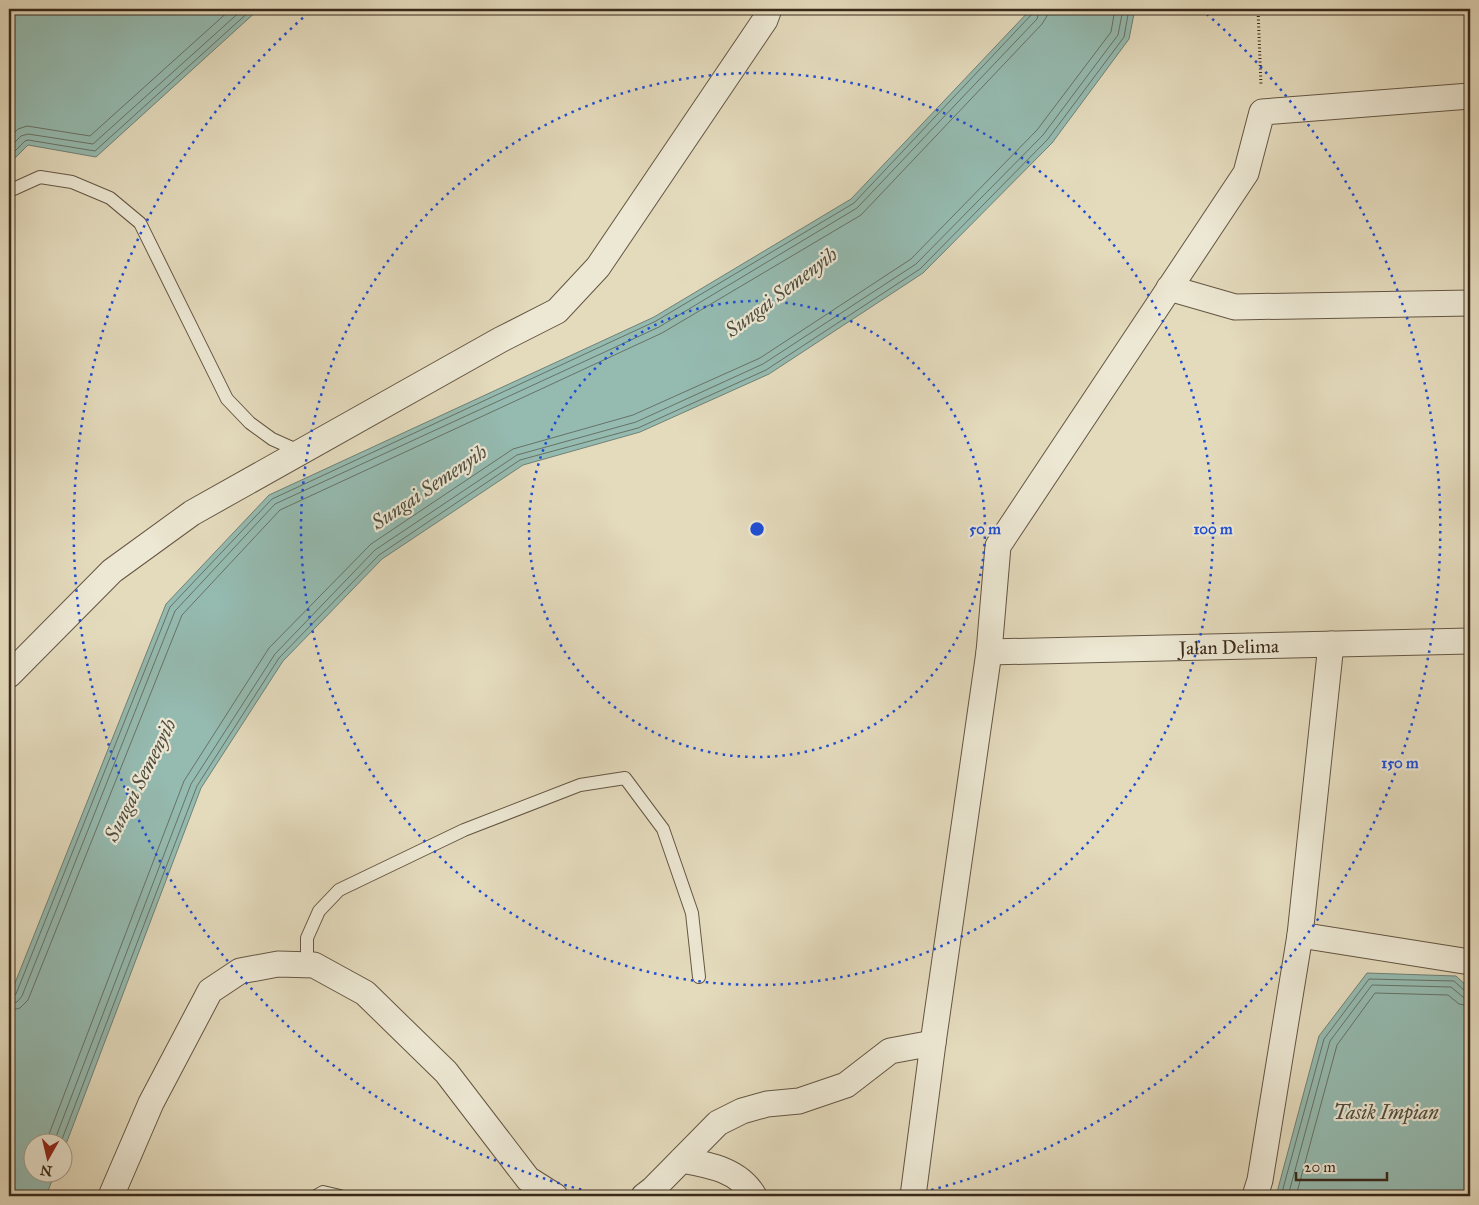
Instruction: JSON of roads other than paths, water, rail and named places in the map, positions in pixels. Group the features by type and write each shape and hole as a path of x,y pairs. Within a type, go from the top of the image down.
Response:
{"street":[{"path":"9,675 112,571 192,513 500,340 556,311 598,267 765,20 769,9"},
{"path":"914,1196 933,1043 989,652 998,546 1246,173 1262,112 1470,96"},
{"path":"1169,288 1235,307 1470,303"},
{"name":"Jalan Delima","path":"989,652 1470,641"},
{"path":"1255,1196 1260,1180 1300,935 1331,644"},
{"path":"1300,935 1470,962"},
{"path":"112,1196 151,1103 210,991 240,971 278,964 314,965 364,993 446,1072 528,1178 555,1196"},
{"path":"644,1196 653,1190 718,1123 742,1111 767,1104 799,1102 846,1085 890,1051 933,1043"},
{"path":"682,1160 712,1165 736,1176 754,1196"}],"lane":[{"path":"9,191 40,177 72,182 110,198 140,223 228,399 250,423 272,439 301,452"},
{"path":"306,965 307,938 319,912 339,890 464,830 580,785 625,778 663,829 692,914 699,977"},
{"path":"316,1196 323,1192 340,1196"}],"water":[{"path":"9,9 259,9 96,157 28,145 9,164"},
{"name":"Sungai Semenyih","path":"1031,9 1135,9 1129,39 1052,143 923,273 769,374 640,432 523,465 382,559 283,661 201,788 71,1132 22,1132 22,1182 51,1182 46,1196 9,1196 9,998 166,604 269,495 654,317 851,199"},
{"name":"Tasik Impian","path":"1367,973 1456,976 1470,989 1470,1196 1276,1196 1319,1036"}]}
